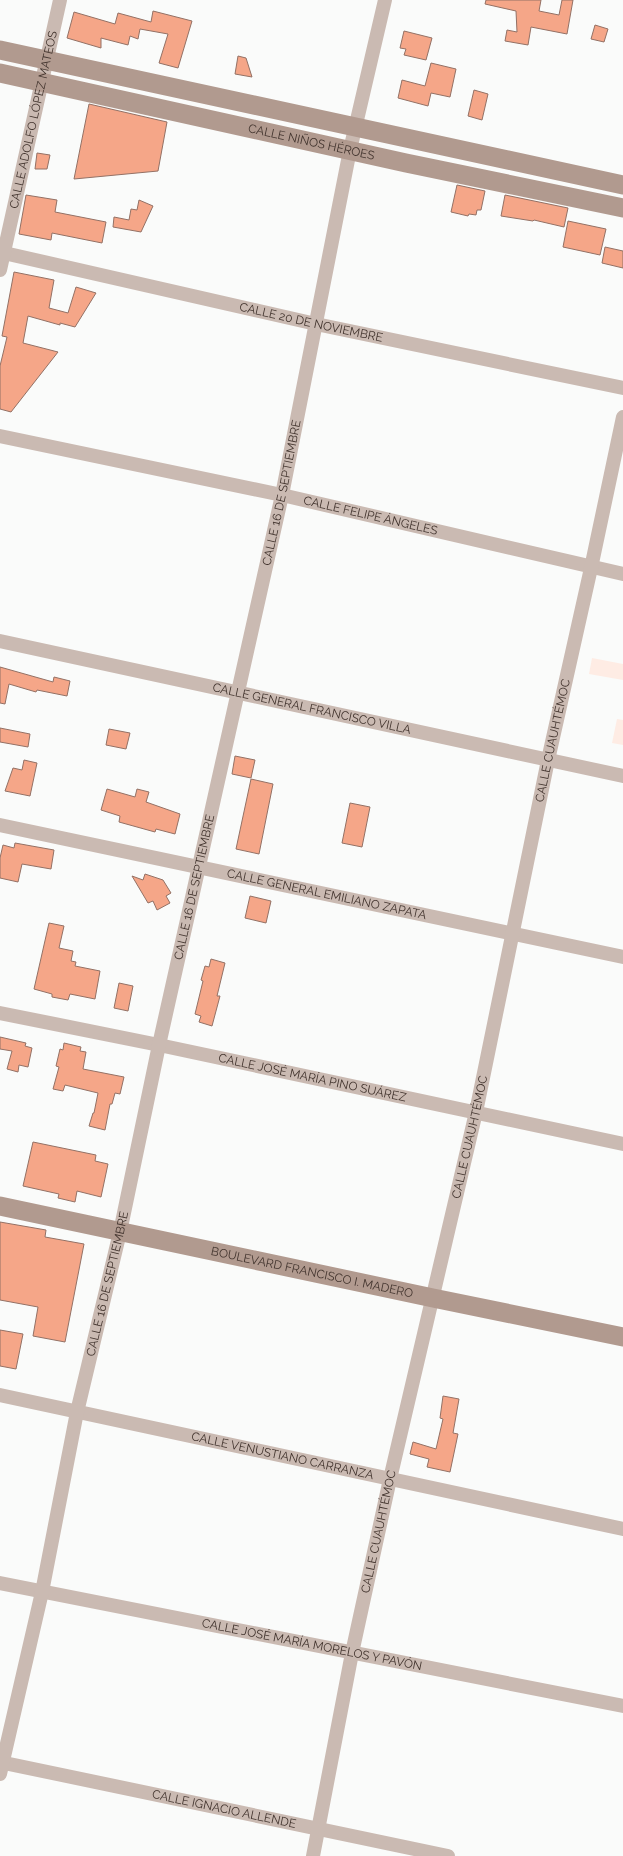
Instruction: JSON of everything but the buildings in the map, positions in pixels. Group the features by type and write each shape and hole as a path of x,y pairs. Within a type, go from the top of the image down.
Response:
{"street":[{"name":"CALLE ADOLFO LÓPEZ MATEOS","path":"0,270 2,252 43,82 60,0"},
{"name":"CALLE 16 DE SEPTIEMBRE","path":"1,1766 42,1592 78,1412 120,1232 159,1045 282,495 350,150 385,0"},
{"name":"CALLE NIÑOS HÉROES","path":"0,50 623,186"},
{"name":"CALLE NIÑOS HÉROES","path":"0,73 623,208"},
{"name":"CALLE 20 DE NOVIEMBRE","path":"2,252 316,324 623,388"},
{"name":"CALLE CUAUHTÉMOC","path":"312,1856 352,1652 390,1479 476,1112 548,760 592,568 623,417"},
{"name":"CALLE FELIPE ÁNGELES","path":"0,436 282,495 623,574"},
{"name":"CALLE GENERAL FRANCISCO VILLA","path":"0,641 623,776"},
{"name":"CALLE GENERAL EMILIANO ZAPATA","path":"0,825 623,957"},
{"name":"CALLE JOSÉ MARÍA PINO SUÁREZ","path":"0,1013 623,1144"},
{"name":"BOULEVARD FRANCISCO I. MADERO","path":"0,1206 623,1337"},
{"name":"CALLE VENUSTIANO CARRANZA","path":"0,1395 623,1529"},
{"name":"CALLE JOSÉ MARÍA MORELOS Y PAVÓN","path":"0,1583 623,1706"},
{"name":"CALLE IGNACIO ALLENDE","path":"1,1766 448,1856"}],"shaded area":[{"path":"592,658 623,664 623,680 589,674"},
{"path":"617,719 623,720 623,745 612,743"}]}
